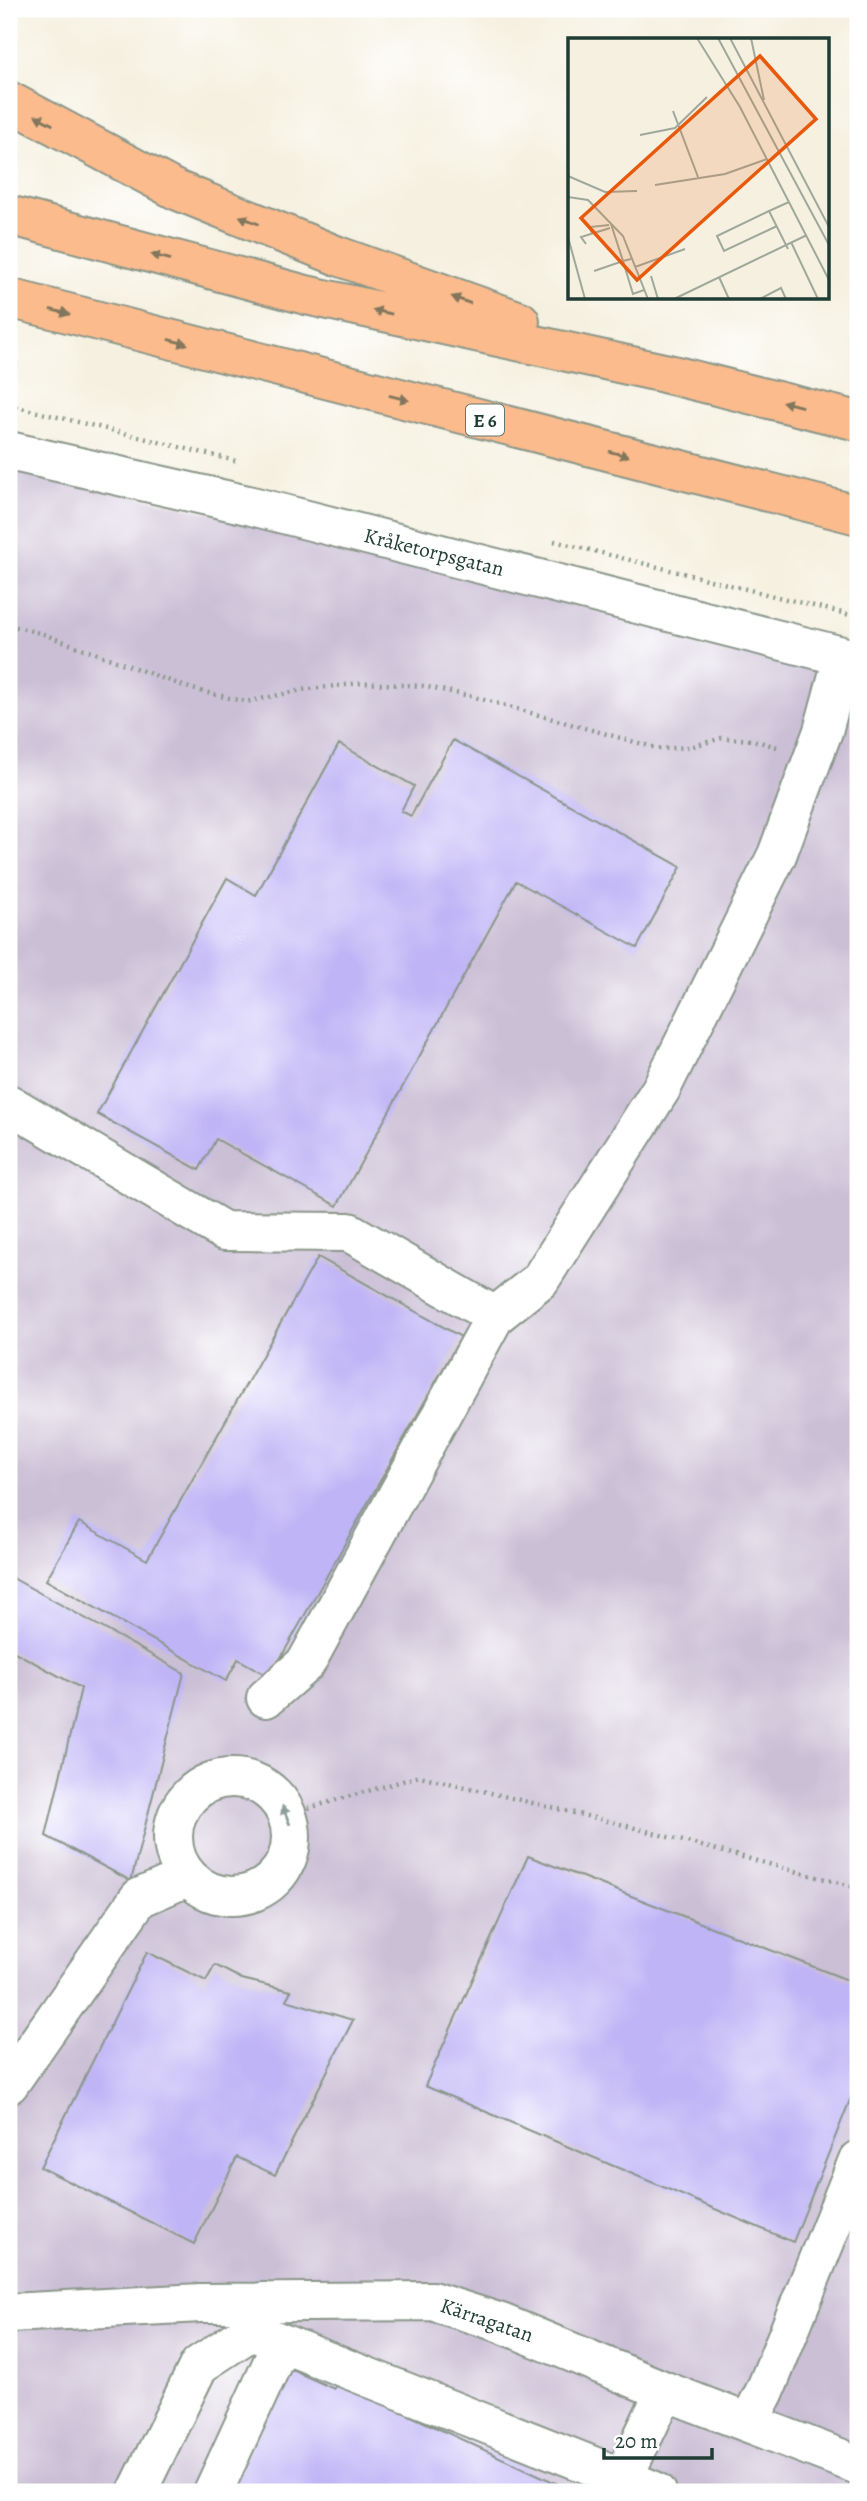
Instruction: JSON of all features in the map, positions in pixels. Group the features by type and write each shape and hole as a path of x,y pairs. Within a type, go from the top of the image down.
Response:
{"highway":[{"path":"9,101 176,190 338,256 664,373"},
{"path":"9,215 306,295 664,373 858,421"},
{"name":"E 6","path":"9,298 858,515"}],"street":[{"name":"Kråketorpsgatan","path":"9,451 264,508 851,659"},
{"path":"265,1698 306,1662 495,1316 540,1280 661,1089 776,855 851,659"},
{"path":"9,1104 223,1231 349,1232 495,1316"},
{"path":"222,1777 243,1778 261,1784 277,1797 288,1814 292,1833 290,1852 282,1870 269,1884 251,1894 232,1897 216,1894 187,1877 174,1849 173,1833 177,1813 188,1797 204,1784 222,1777"},
{"path":"9,2084 139,1898 187,1877"},
{"path":"749,2422 765,2391 858,2160"},
{"name":"Kärragatan","path":"9,2313 265,2325 432,2301 501,2323 665,2391 858,2465"},
{"path":"265,2325 632,2487 665,2391"},
{"path":"137,2492 199,2365 265,2325"},
{"path":"213,2492 265,2325"}],"path":[{"path":"9,625 43,634 192,689 246,702 302,690 361,683 423,686 474,697 660,749 690,747 722,738 752,740 813,756"},
{"path":"288,1814 420,1776 620,1824 858,1888"}],"shaded area":[{"path":"9,467 858,659 858,2492 9,2492"}],"building":[{"path":"453,740 681,867 637,948 516,881 337,1206 216,1139 199,1170 97,1114 227,878 256,895 339,744 414,786 401,811 411,816"},
{"path":"318,1257 461,1337 270,1677 238,1659 226,1681 46,1580 79,1522 147,1560"},
{"path":"9,1576 184,1673 131,1881 46,1836 81,1688 9,1649"},
{"path":"528,1856 858,1984 858,2080 793,2242 425,2086"},
{"path":"147,1952 206,1981 215,1965 242,1979 291,1991 286,2000 353,2020 275,2175 237,2157 194,2244 40,2167"},
{"path":"288,2368 334,2389 338,2382 575,2492 230,2492"}]}
